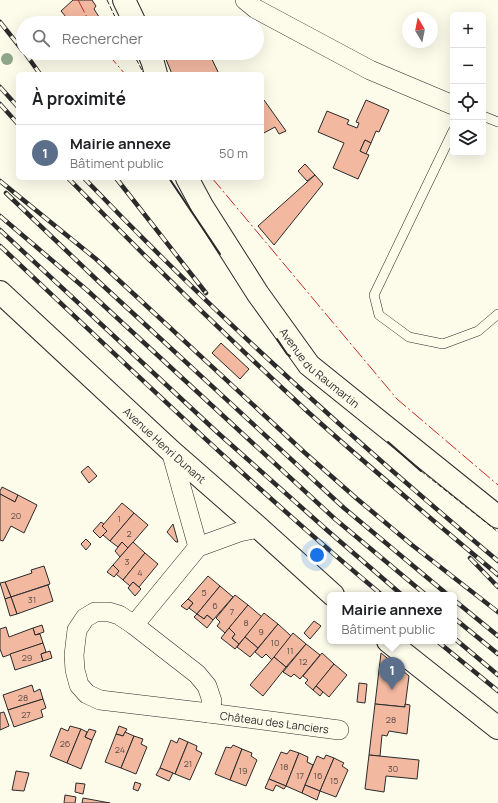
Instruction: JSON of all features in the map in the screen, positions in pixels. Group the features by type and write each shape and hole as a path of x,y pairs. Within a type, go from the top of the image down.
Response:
{"street":[{"path":"124,0 132,16"},
{"path":"244,0 256,9 370,70 450,104"},
{"path":"152,60 155,72"},
{"name":"Avenue du Raumartin","path":"188,180 202,206 258,294 309,365 498,517"},
{"name":"Avenue Henri Dunant","path":"0,292 171,451 330,592"},
{"path":"171,451 198,547"},
{"path":"134,625 198,547 239,532 259,528"},
{"name":"Château des Lanciers","path":"209,713 212,701 207,686 197,674 134,625 119,615 109,612 95,612 85,618 77,630 74,655 75,670 79,685 87,694 100,700 339,730"},
{"path":"392,644 498,728"}],"lane":[{"path":"486,117 498,122"},
{"path":"450,137 374,296 377,308 379,315 409,337 443,344 478,331 498,314"}],"building":[{"path":"73,0 92,0 96,6 94,9 98,16 65,16 61,11"},
{"path":"166,60 212,60 218,72 171,72"},
{"path":"264,100 286,131 279,134 275,127 264,133"},
{"path":"366,100 389,110 379,132 376,131 371,143 365,140 360,151 369,155 358,179 333,168 344,143 318,132 327,111 349,120 347,124 357,128 359,123 356,122"},
{"path":"365,140 371,143 366,154 360,151"},
{"path":"305,164 315,175 307,181 298,171"},
{"path":"315,175 323,184 274,245 258,226"},
{"path":"221,343 249,369 240,379 212,353"},
{"path":"88,466 97,476 89,483 81,472"},
{"path":"2,487 18,495 15,502 0,494"},
{"path":"0,494 15,502 18,495 37,505 24,533 11,526 3,541 0,540"},
{"path":"122,503 134,513 110,541 103,535 107,531 102,526"},
{"path":"134,513 148,525 128,548 122,542 118,547 110,541"},
{"path":"101,522 104,524 102,526 107,531 100,538 93,531"},
{"path":"173,524 178,542 176,542 167,532"},
{"path":"86,539 91,544 86,550 81,544"},
{"path":"122,542 128,548 120,557 115,551"},
{"path":"133,542 145,553 123,580 116,574 119,571 113,565"},
{"path":"145,553 158,564 139,587 133,582 130,586 123,580"},
{"path":"113,565 119,571 114,577 107,572"},
{"path":"44,566 50,584 11,597 5,582 32,573 31,570"},
{"path":"208,576 220,586 197,614 189,608 193,603 188,599"},
{"path":"5,582 11,597 5,599 0,583"},
{"path":"133,582 141,589 135,596 128,588"},
{"path":"48,585 53,601 17,614 11,597"},
{"path":"220,586 233,597 213,620 207,615 204,619 197,614"},
{"path":"235,595 248,605 225,633 217,626 220,622 216,618"},
{"path":"11,597 17,614 10,616 5,599"},
{"path":"188,599 193,603 187,610 181,606"},
{"path":"248,605 262,617 239,644 232,638 235,634 229,628"},
{"path":"264,613 278,624 258,648 245,637"},
{"path":"197,614 204,619 207,615 213,620 207,628 194,617"},
{"path":"314,621 321,626 310,639 304,633"},
{"path":"278,624 291,636 272,660 266,654 262,658 255,652"},
{"path":"42,625 44,632 35,635 33,628"},
{"path":"6,627 9,637 33,628 35,635 40,634 43,643 3,657 0,649 0,629"},
{"path":"229,628 235,634 232,638 239,644 235,649 221,638"},
{"path":"293,633 306,644 286,667 274,657"},
{"path":"245,637 258,648 250,657 237,647"},
{"path":"43,643 46,652 41,654 43,661 15,670 10,654"},
{"path":"306,644 320,655 300,679 294,674 291,677 283,672"},
{"path":"50,651 52,658 43,661 41,654"},
{"path":"322,653 334,664 313,690 305,683 308,680 303,676"},
{"path":"381,653 409,676 405,707 375,704"},
{"path":"274,657 286,667 263,696 250,685"},
{"path":"334,664 347,675 329,697 316,686"},
{"path":"359,683 367,684 365,703 357,702"},
{"path":"32,685 34,692 40,689 43,699 8,710 3,695"},
{"path":"316,686 323,692 320,696 313,690"},
{"path":"43,699 46,708 41,710 43,717 14,727 8,710"},
{"path":"375,704 405,707 405,704 410,705 407,734 389,731 387,736 382,735 380,756 369,755"},
{"path":"4,712 9,726 0,730 0,713"},
{"path":"70,726 81,729 67,763 50,756 61,728 68,731"},
{"path":"119,726 127,729 123,736 116,734"},
{"path":"81,729 87,732 85,737 92,740 81,769 67,763"},
{"path":"89,729 96,731 92,740 85,737"},
{"path":"125,732 134,736 121,768 105,762 116,734 123,736"},
{"path":"134,736 143,739 141,744 147,747 136,774 121,768"},
{"path":"179,738 188,742 175,774 160,768 171,740 177,743"},
{"path":"188,742 197,746 196,750 202,753 190,780 175,774"},
{"path":"233,745 242,749 230,780 215,774 226,747 231,748"},
{"path":"242,749 252,753 251,756 257,760 246,786 230,780"},
{"path":"290,750 299,753 286,786 269,779 281,752 287,754"},
{"path":"299,753 308,757 307,762 313,765 302,793 286,786"},
{"path":"326,755 334,758 320,791 305,785 317,756 324,759"},
{"path":"369,755 419,760 417,779 386,776 384,792 365,789"},
{"path":"334,758 344,763 342,766 348,770 336,797 320,791"},
{"path":"160,768 173,773 169,781 156,775"},
{"path":"16,771 29,773 24,791 12,790"},
{"path":"269,779 286,786 284,789 276,785 273,791 265,788"},
{"path":"135,782 141,784 138,791 133,789"},
{"path":"76,783 85,784 83,794 75,792"},
{"path":"305,785 320,791 317,800 302,793"},
{"path":"65,795 76,797 75,803 64,803"},
{"path":"83,798 110,803 82,803"}],"railway":[{"path":"0,22 16,42"},
{"path":"30,60 39,72"},
{"path":"0,87 16,105"},
{"path":"0,104 16,122"},
{"path":"70,180 186,296 308,412 378,474 498,575"},
{"path":"86,180 183,278 285,375 390,469 498,561"},
{"path":"118,180 206,293"},
{"path":"0,181 96,259 304,452 356,498 412,545 498,612"},
{"path":"6,193 98,281 344,508 444,592"},
{"path":"0,216 88,291 335,519 422,592"},
{"path":"0,230 218,433 399,592"},
{"path":"0,246 236,467 378,592"},
{"path":"470,558 498,587"},
{"path":"457,602 498,636"},
{"path":"457,620 498,654"},
{"path":"457,641 498,675"},
{"path":"441,644 498,691"}],"fence":[{"path":"107,0 115,16"},
{"path":"137,60 143,72"},
{"path":"421,471 498,532"}],"wall":[{"path":"170,180 220,254"},
{"path":"277,339 290,356"},
{"path":"388,442 421,471"}],"power":[{"path":"78,0 86,16"},
{"path":"113,60 123,72"},
{"path":"214,180 397,399 498,485"}],"place":[{"name":"Mairie annexe","path":"392,690"}]}
